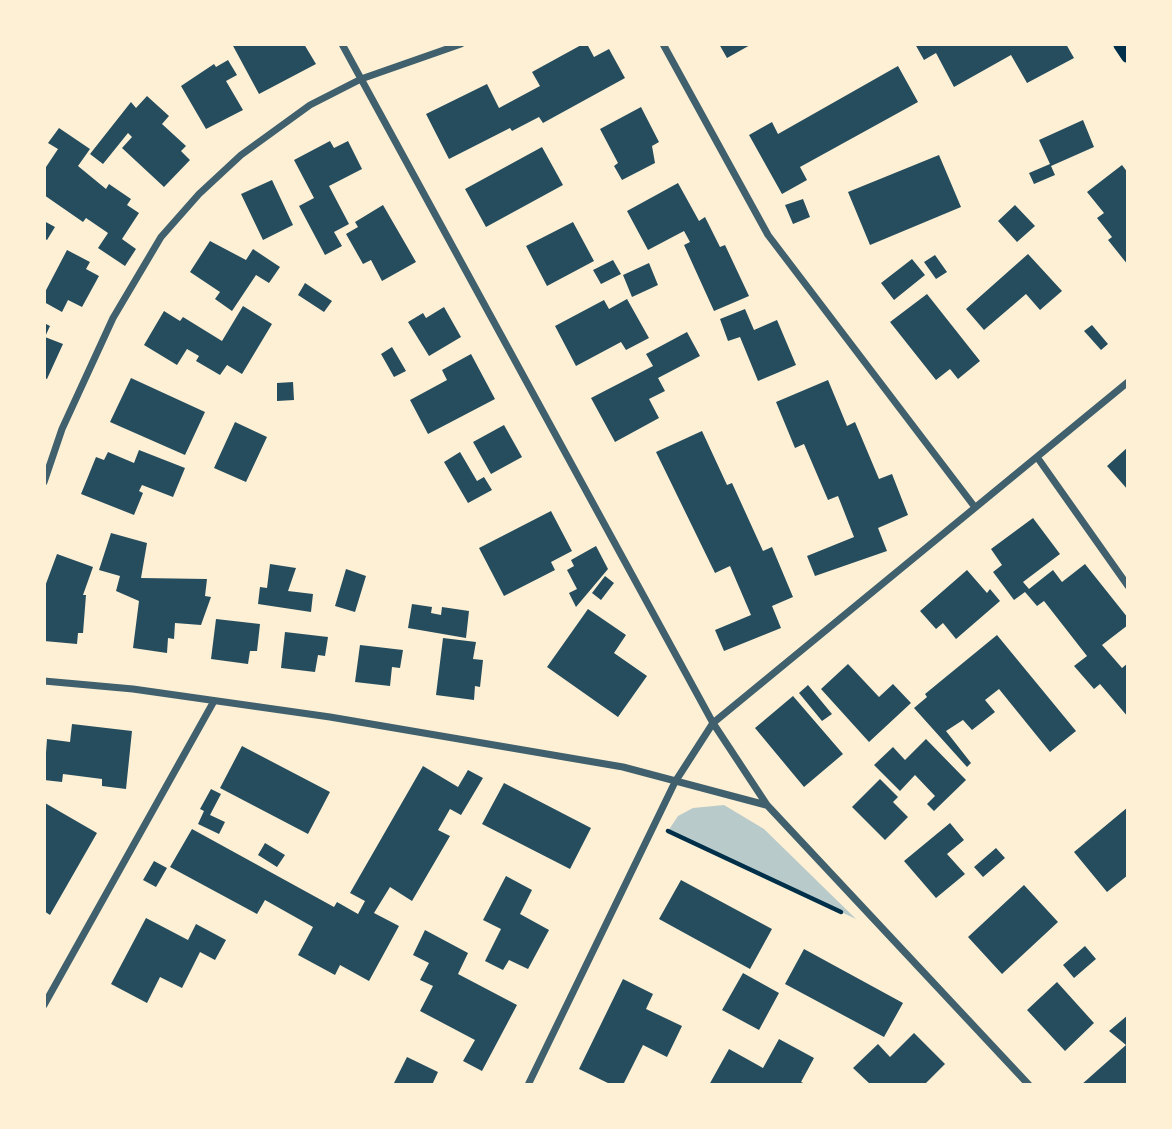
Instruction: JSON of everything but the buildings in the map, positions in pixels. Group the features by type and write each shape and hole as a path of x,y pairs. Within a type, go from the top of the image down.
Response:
{"main road":[{"path":"1120,44 1128,56"}],"street":[{"path":"342,44 713,723 766,805 1029,1085"},
{"path":"44,482 85,374 113,318 161,237 199,194 241,155 310,105 361,79 461,44"},
{"path":"663,44 768,235 974,506"},
{"path":"528,1085 675,782 713,723 1128,382"},
{"path":"1037,457 1128,586"},
{"path":"44,681 214,701 623,767 766,805"},
{"path":"44,1005 214,701"}],"path":[{"path":"654,825 844,913"}],"shaded area":[{"path":"724,805 764,829 856,919 668,831 678,816 693,808"}]}
